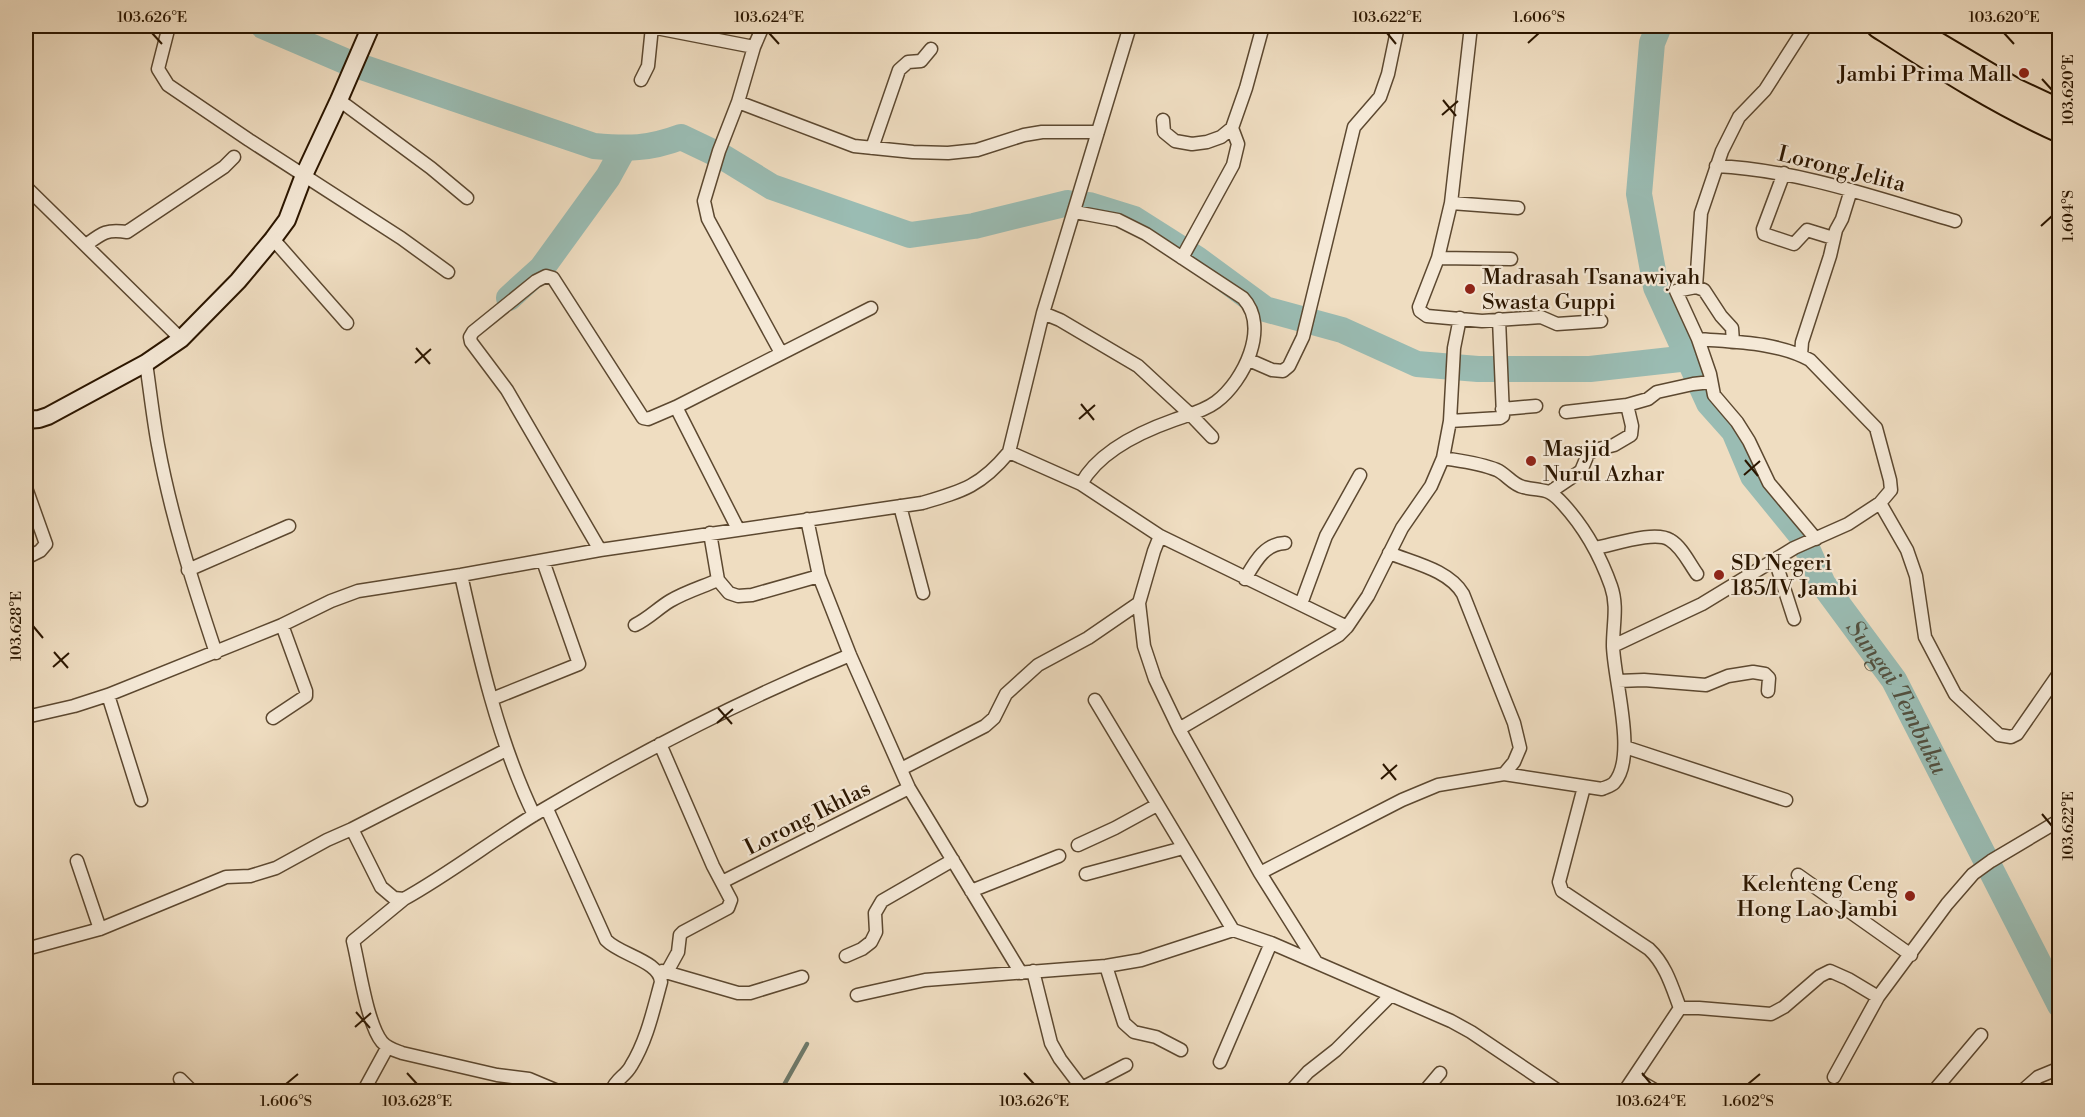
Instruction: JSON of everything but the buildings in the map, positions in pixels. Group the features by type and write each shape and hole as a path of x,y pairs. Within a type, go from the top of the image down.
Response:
{"highway":[{"path":"1878,26 1937,65 2006,106 2060,131"},
{"path":"1907,26 2015,90 2060,111"}],"street":[{"path":"169,26 158,65 159,73 164,81 249,140 401,238 448,272"},
{"path":"26,420 48,416 146,363 181,339 238,281 287,220 304,175 371,26"},
{"path":"641,80 648,66 649,26 754,47"},
{"path":"763,26 754,47 704,201 705,212 781,353"},
{"path":"26,717 74,706 108,695 282,625 331,601 358,591 600,550 922,503 963,491 990,473 1010,452 1044,313 1130,26"},
{"path":"1163,120 1164,132 1175,141 1192,144 1207,142 1232,128 1263,26"},
{"path":"1249,360 1272,370 1283,370 1289,366 1303,337 1354,127 1380,97 1388,74 1398,26"},
{"path":"1471,26 1451,203 1438,258 1419,307 1420,311 1427,316 1482,321 1541,317 1557,324 1601,321"},
{"path":"1696,288 1701,213 1722,151 1739,117 1766,90 1806,26"},
{"path":"872,148 899,70 908,62 921,61 931,49"},
{"path":"339,100 467,198"},
{"path":"738,102 832,139 854,146 872,148 948,153 977,150 1024,135 1042,132 1098,132"},
{"path":"1183,257 1233,165 1238,144 1232,128"},
{"path":"86,245 103,232 113,230 127,232 224,167 234,157"},
{"name":"Lorong Jelita","path":"1716,166 1784,173 1955,220"},
{"path":"1784,173 1763,229 1764,234 1794,244 1807,230 1833,238"},
{"path":"26,187 181,339"},
{"path":"1801,355 1802,342 1830,256 1833,238 1851,190"},
{"path":"1451,203 1518,208"},
{"path":"1076,212 1118,220 1183,257 1243,298 1248,303 1256,327 1249,360 1216,403 1151,428 1121,445 1088,470 1081,484"},
{"path":"273,239 347,323"},
{"path":"1438,258 1511,259"},
{"path":"600,550 507,390 471,342 471,334 536,281 549,276 555,280 642,418 648,419 872,308"},
{"path":"1733,342 1732,328 1704,290 1696,288 1676,291 1698,339 1714,395 1743,431 1769,483 1812,540"},
{"path":"1044,313 1138,366 1191,414 1212,437"},
{"path":"1179,729 1339,635 1347,627 1368,596 1402,528 1431,486 1443,458 1450,421 1453,365 1460,318"},
{"path":"1450,421 1503,417 1499,319"},
{"path":"1613,646 1702,604 1794,548 1848,524 1880,503 1891,490 1876,428 1810,360 1801,355 1762,345 1698,339"},
{"path":"146,363 158,444 188,570 216,652"},
{"path":"1566,412 1627,405 1648,399 1657,392 1709,382"},
{"path":"1550,492 1581,471 1588,454 1614,446 1631,435 1632,426 1627,405"},
{"path":"1502,409 1536,406"},
{"path":"676,407 738,529"},
{"path":"1010,452 1081,484 1161,536 1347,627"},
{"path":"1260,873 1402,800 1438,785 1504,774 1602,789 1613,784 1619,774 1625,747 1613,646 1614,595 1588,534 1550,492 1521,487 1499,471 1486,466 1443,458"},
{"path":"1301,604 1326,536 1360,475"},
{"path":"26,488 46,544 40,551 26,558"},
{"path":"1880,503 1907,550 1916,576 1925,637 1955,694 1986,725 1999,735 2006,737 2017,734 2060,672"},
{"path":"900,506 923,593"},
{"path":"807,519 819,576 850,655 909,788 971,891 1027,972 1051,1043 1060,1059 1084,1090 1126,1065"},
{"path":"188,570 289,526"},
{"path":"711,533 718,580 729,593 738,596 752,595 819,576"},
{"path":"1161,536 1154,551 1139,603 1144,646 1155,679 1179,729 1260,873 1316,962"},
{"path":"1595,548 1646,538 1669,539 1677,546 1697,574"},
{"path":"1245,579 1254,562 1266,550 1275,544 1285,543"},
{"path":"1389,553 1449,578 1458,585 1463,594 1514,723 1520,748 1514,762 1504,774"},
{"path":"1775,560 1794,619"},
{"path":"492,699 579,664 543,561"},
{"path":"461,575 476,642 506,750 534,815"},
{"path":"635,625 651,617 683,594 718,580"},
{"path":"901,769 985,726 994,718 1006,694 1038,665 1088,638 1139,603"},
{"path":"273,718 306,696 282,625"},
{"path":"560,1092 529,1078 497,1075 387,1048 379,1040 371,1016 353,941 404,900 534,815 660,744 796,677 850,655"},
{"path":"1618,681 1663,681 1706,685 1728,676 1752,672 1765,674 1769,678 1768,691"},
{"path":"108,695 141,800"},
{"path":"1095,700 1233,930"},
{"path":"610,1092 617,1079 632,1065 647,1035 662,982 662,971 678,952 680,935 730,905 731,900 713,866 660,744"},
{"path":"1625,747 1786,800"},
{"path":"26,949 100,928 226,877 250,876 276,868 506,750"},
{"path":"1584,787 1559,882 1562,891 1649,949 1664,966 1680,1008"},
{"name":"Lorong Ikhlas","path":"722,882 909,788"},
{"path":"1078,845 1157,805"},
{"path":"547,808 606,940 616,949 662,971 738,993 750,993 802,977"},
{"path":"1834,1077 1878,997 1947,904 1973,874 2060,820"},
{"path":"352,829 381,887 394,898 404,900"},
{"path":"1086,874 1183,848"},
{"path":"971,891 1059,855"},
{"path":"846,956 871,942 876,932 874,913 882,901 953,860"},
{"path":"77,861 100,928"},
{"path":"1798,875 1911,955"},
{"path":"857,995 925,980 1106,966 1141,960 1233,930 1316,962 1471,1032 1560,1092"},
{"path":"1220,1062 1271,943"},
{"path":"1106,966 1124,1023 1134,1032 1156,1037 1181,1050"},
{"path":"1680,1008 1771,1014 1784,1007 1820,975 1830,971 1878,997"},
{"path":"1290,1092 1308,1072 1336,1050 1391,995"},
{"path":"1624,1092 1680,1008"},
{"path":"1933,1092 1981,1035"},
{"path":"363,1092 387,1048"},
{"path":"2021,1092 2038,1077 2060,1068"},
{"path":"1424,1092 1440,1073"},
{"path":"1634,1078 1658,1092"},
{"path":"180,1079 193,1092"}],"waterway":[{"path":"263,26 347,62 594,146 638,147 659,144 681,137 723,157 772,187 910,235 974,226 1068,203"},
{"name":"Sungai Tembuku","path":"1659,26 1652,43 1639,194 1656,287 1709,403 1734,431 1753,476 1801,535 1823,584 1894,680 2060,1005"},
{"path":"509,298 542,268 608,177 624,148"},
{"path":"1089,205 1134,219 1197,259 1265,309 1342,330 1417,364 1478,369 1590,369 1689,358"},
{"path":"780,1092 807,1044"}],"place":[{"name":"Jambi Prima Mall","path":"2024,73"},
{"name":"Madrasah Tsanawiyah Swasta Guppi","path":"1470,289"},
{"name":"Masjid Nurul Azhar","path":"1531,461"},
{"name":"SD Negeri 185/IV Jambi","path":"1719,575"},
{"name":"Kelenteng Ceng Hong Lao Jambi","path":"1910,896"}]}
